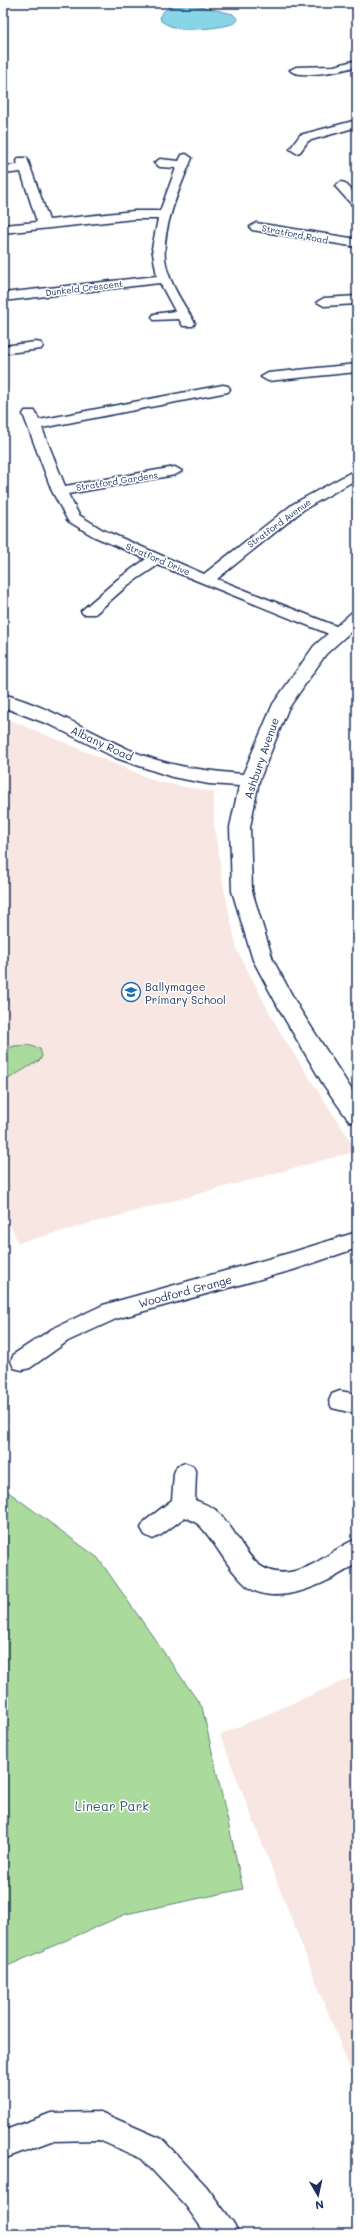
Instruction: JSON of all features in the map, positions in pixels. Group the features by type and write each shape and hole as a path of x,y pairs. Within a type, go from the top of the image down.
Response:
{"street":[{"path":"296,70 334,69 355,66"},
{"path":"296,149 304,138 357,123"},
{"path":"159,317 186,319 164,279 159,257 162,231 166,215 184,161 160,163"},
{"path":"3,170 24,164 44,224"},
{"path":"341,186 357,203"},
{"path":"3,228 134,215 166,215"},
{"name":"Stratford Road","path":"256,227 284,231 323,241 357,243"},
{"name":"Dunkeld Crescent","path":"3,297 164,279"},
{"path":"324,302 357,300"},
{"path":"7,348 36,346"},
{"path":"268,377 312,371 357,368"},
{"name":"Stratford Drive","path":"223,389 32,420 59,491 73,518 98,533 157,559 340,633"},
{"name":"Stratford Gardens","path":"59,491 175,471"},
{"name":"Stratford Avenue","path":"206,580 298,507 357,474"},
{"path":"89,611 123,582 157,559"},
{"name":"Ashbury Avenue","path":"357,617 320,650 278,708 250,781 240,827 242,891 263,960 290,1011 330,1078 357,1115"},
{"name":"Albany Road","path":"3,700 59,722 122,754 179,773 209,778 250,781"},
{"name":"Woodford Grange","path":"22,1361 60,1335 111,1311 293,1261 357,1240"},
{"path":"183,1506 185,1473"},
{"path":"153,1528 183,1506"},
{"path":"183,1506 208,1518 242,1564 259,1581 276,1584 297,1582 338,1563 357,1550"},
{"path":"3,2145 51,2127 100,2126 152,2149 196,2196 224,2234"}],"shaded area":[{"name":"Ballymagee Primary School","path":"3,717 158,782 214,792 214,824 223,884 237,950 281,1034 357,1151 18,1243 3,1207"},
{"path":"357,1675 357,2087 220,1735"}],"green space":[{"path":"28,1045 40,1049 42,1056 40,1060 3,1082 3,1050 14,1046"},
{"name":"Linear Park","path":"3,1488 98,1558 202,1707 243,1889 126,1914 3,1968"}],"water":[{"path":"191,4 233,14 238,20 235,23 221,27 194,29 176,28 161,21 160,16 169,8 173,6"}],"place":[{"name":"Ballymagee Primary School","path":"131,992"}]}
